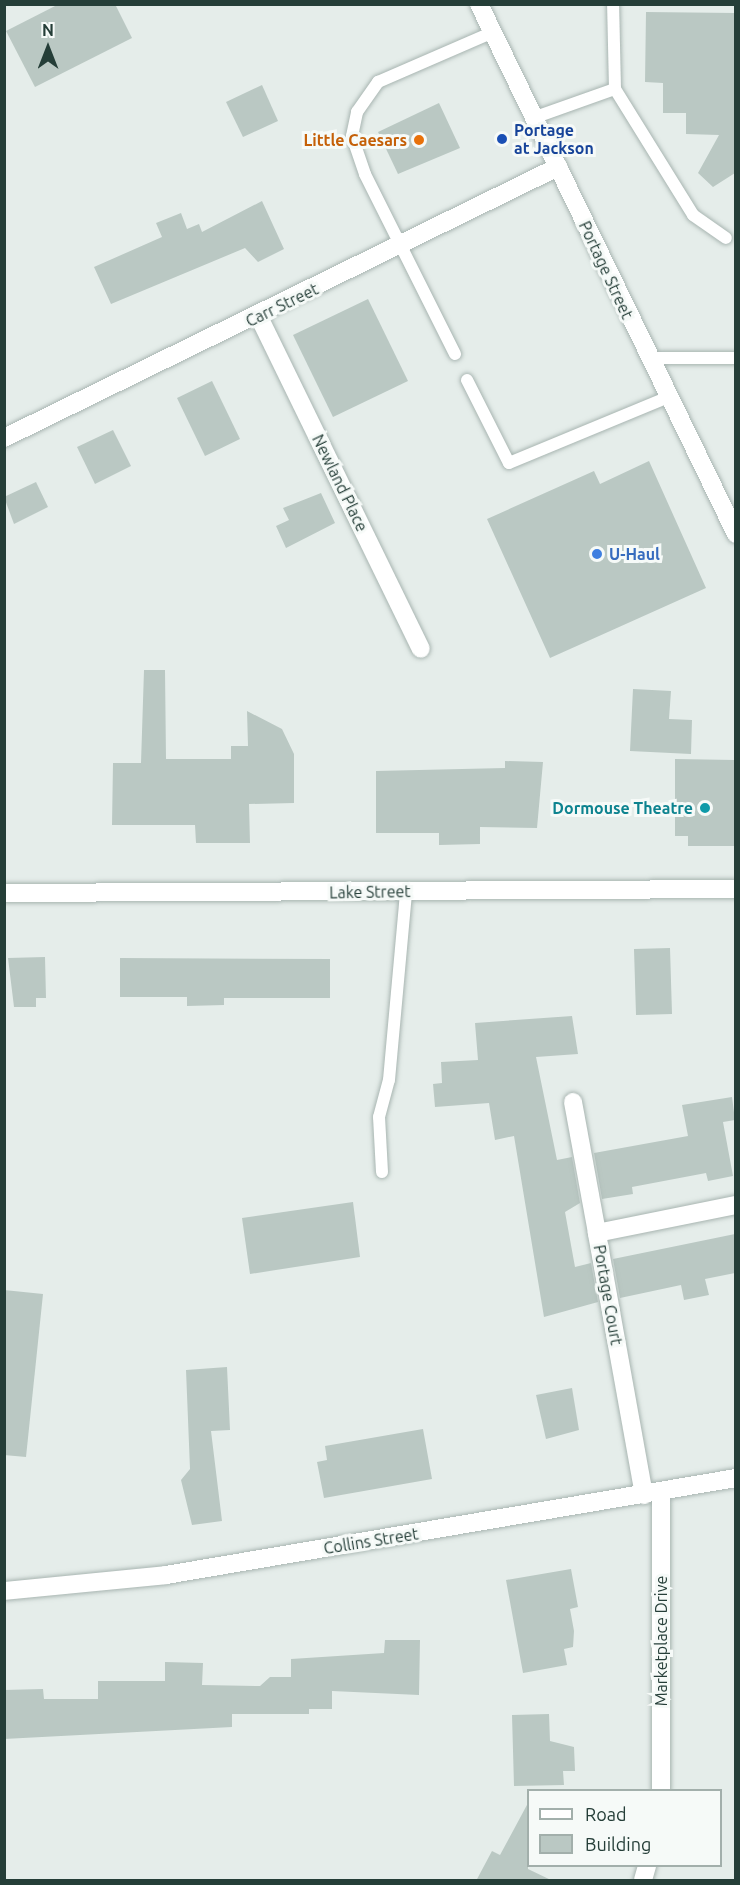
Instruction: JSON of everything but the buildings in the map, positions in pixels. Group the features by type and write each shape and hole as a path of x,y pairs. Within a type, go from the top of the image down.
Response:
{"street":[{"name":"Portage Street","path":"479,4 666,398 730,513 735,534"},
{"name":"Carr Street","path":"4,438 259,317 558,167"},
{"name":"Newland Place","path":"259,317 421,649"},
{"name":"Lake Street","path":"4,893 735,889"},
{"path":"573,1102 597,1233"},
{"name":"Portage Court","path":"653,1494 597,1233 735,1205"},
{"name":"Collins Street","path":"4,1591 166,1575 653,1494 735,1478"},
{"name":"Marketplace Drive","path":"653,1494 661,1789"}],"lane":[{"path":"613,4 615,89 693,215 726,238"},
{"path":"455,354 399,247 352,136 357,112 378,82 493,32"},
{"path":"533,118 615,89"},
{"path":"648,358 735,358"},
{"path":"467,380 509,463 666,398"},
{"path":"382,1172 379,1117 389,1080 406,892"}],"place":[{"name":"Portage at Jackson","path":"502,139"},
{"name":"Little Caesars","path":"419,140"},
{"name":"U-Haul","path":"597,554"},
{"name":"Dormouse Theatre","path":"705,808"}]}
